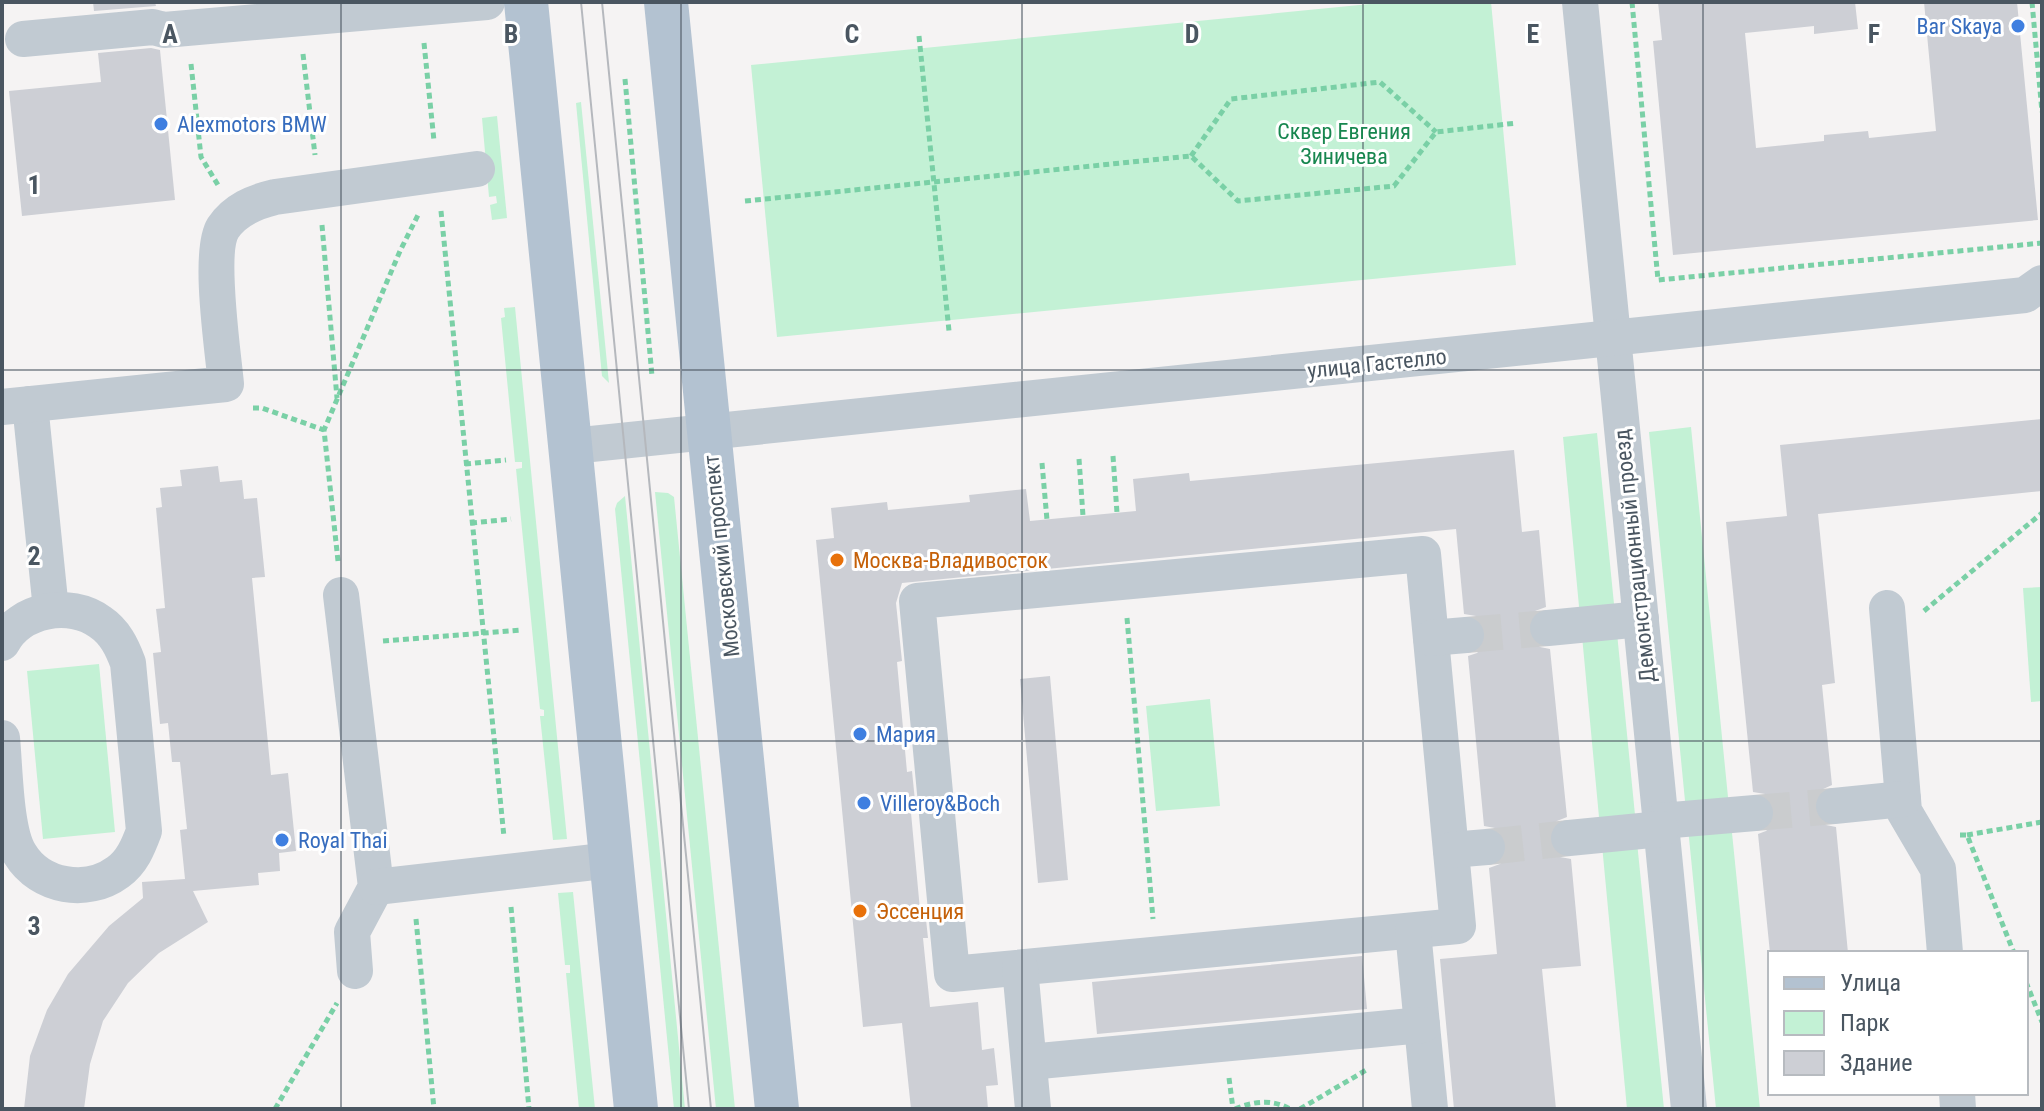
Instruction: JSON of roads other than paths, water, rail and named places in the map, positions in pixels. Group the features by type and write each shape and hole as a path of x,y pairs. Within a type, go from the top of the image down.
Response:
{"main road":[{"path":"526,2 636,1109"},
{"name":"Московский проспект","path":"666,2 777,1109"}],"street":[{"path":"23,39 487,2"},
{"name":"Демонстрационный проезд","path":"1580,2 1689,1109"},
{"path":"51,610 16,406 226,384 215,252 221,231 235,214 256,202 275,197 477,169"},
{"name":"улица Гастелло","path":"572,446 2025,295 2042,283"},
{"path":"1423,554 1448,637 1451,850 1458,926 1020,968 952,974 917,601 1423,554"},
{"path":"341,595 376,887 352,932 355,971"},
{"path":"2,643 17,625 33,615 51,610 85,614 100,622 123,647 128,663 144,831 138,847 117,873 103,881 67,885 49,880 26,862 12,837 2,738"},
{"path":"1548,628 1641,619"},
{"path":"1888,624 1904,811 1938,869 1945,951"},
{"path":"1834,806 1903,799"},
{"path":"1569,838 1755,813"},
{"path":"1451,850 1487,847"},
{"path":"376,887 612,860"},
{"path":"1413,931 1430,1109"},
{"path":"1020,968 1033,1109"},
{"path":"1029,1062 1422,1025"}],"tunnel":[{"path":"1466,635 1548,628"},
{"path":"1755,813 1834,806"},
{"path":"1487,847 1569,838"}],"tram line":[{"path":"581,2 689,1109"},
{"path":"602,2 711,1109"}],"place":[{"name":"Bar Skaya","path":"2018,26"},
{"name":"Alexmotors BMW","path":"161,124"},
{"name":"Москва-Владивосток","path":"837,560"},
{"name":"Мария","path":"860,734"},
{"name":"Villeroy&Boch","path":"864,803"},
{"name":"Royal Thai","path":"282,840"},
{"name":"Эссенция","path":"860,911"}],"park label":[{"name":"Сквер Евгения Зиничева","path":"1344,144"}]}
